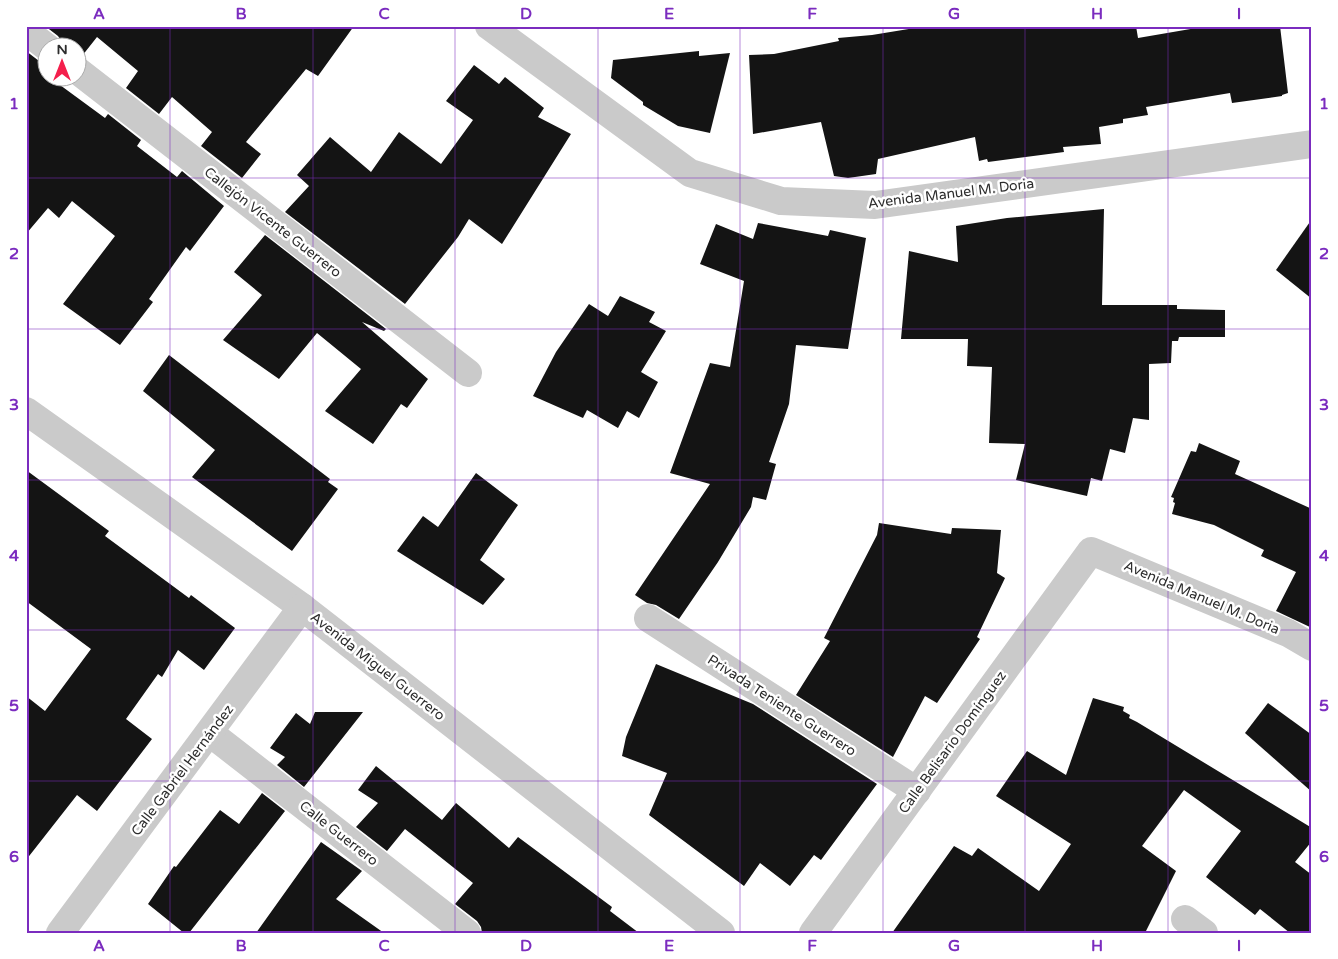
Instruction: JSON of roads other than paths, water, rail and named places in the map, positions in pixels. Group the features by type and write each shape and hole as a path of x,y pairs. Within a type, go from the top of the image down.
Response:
{"street":[{"name":"Avenida Manuel M. Doria","path":"490,26 690,173 781,200 875,205 1312,144"},
{"path":"26,31 38,40"},
{"name":"Callejón Vicente Guerrero","path":"88,79 468,373"},
{"name":"Avenida Miguel Guerrero","path":"26,411 302,608 721,933"},
{"name":"Avenida Manuel M. Doria","path":"1091,551 1288,633 1312,646"},
{"name":"Calle Belisario Domínguez","path":"813,933 1091,551"},
{"name":"Calle Gabriel Hernández","path":"60,933 302,608"},
{"name":"Privada Teniente Guerrero","path":"648,618 917,791"},
{"name":"Calle Guerrero","path":"210,733 467,933"}]}
